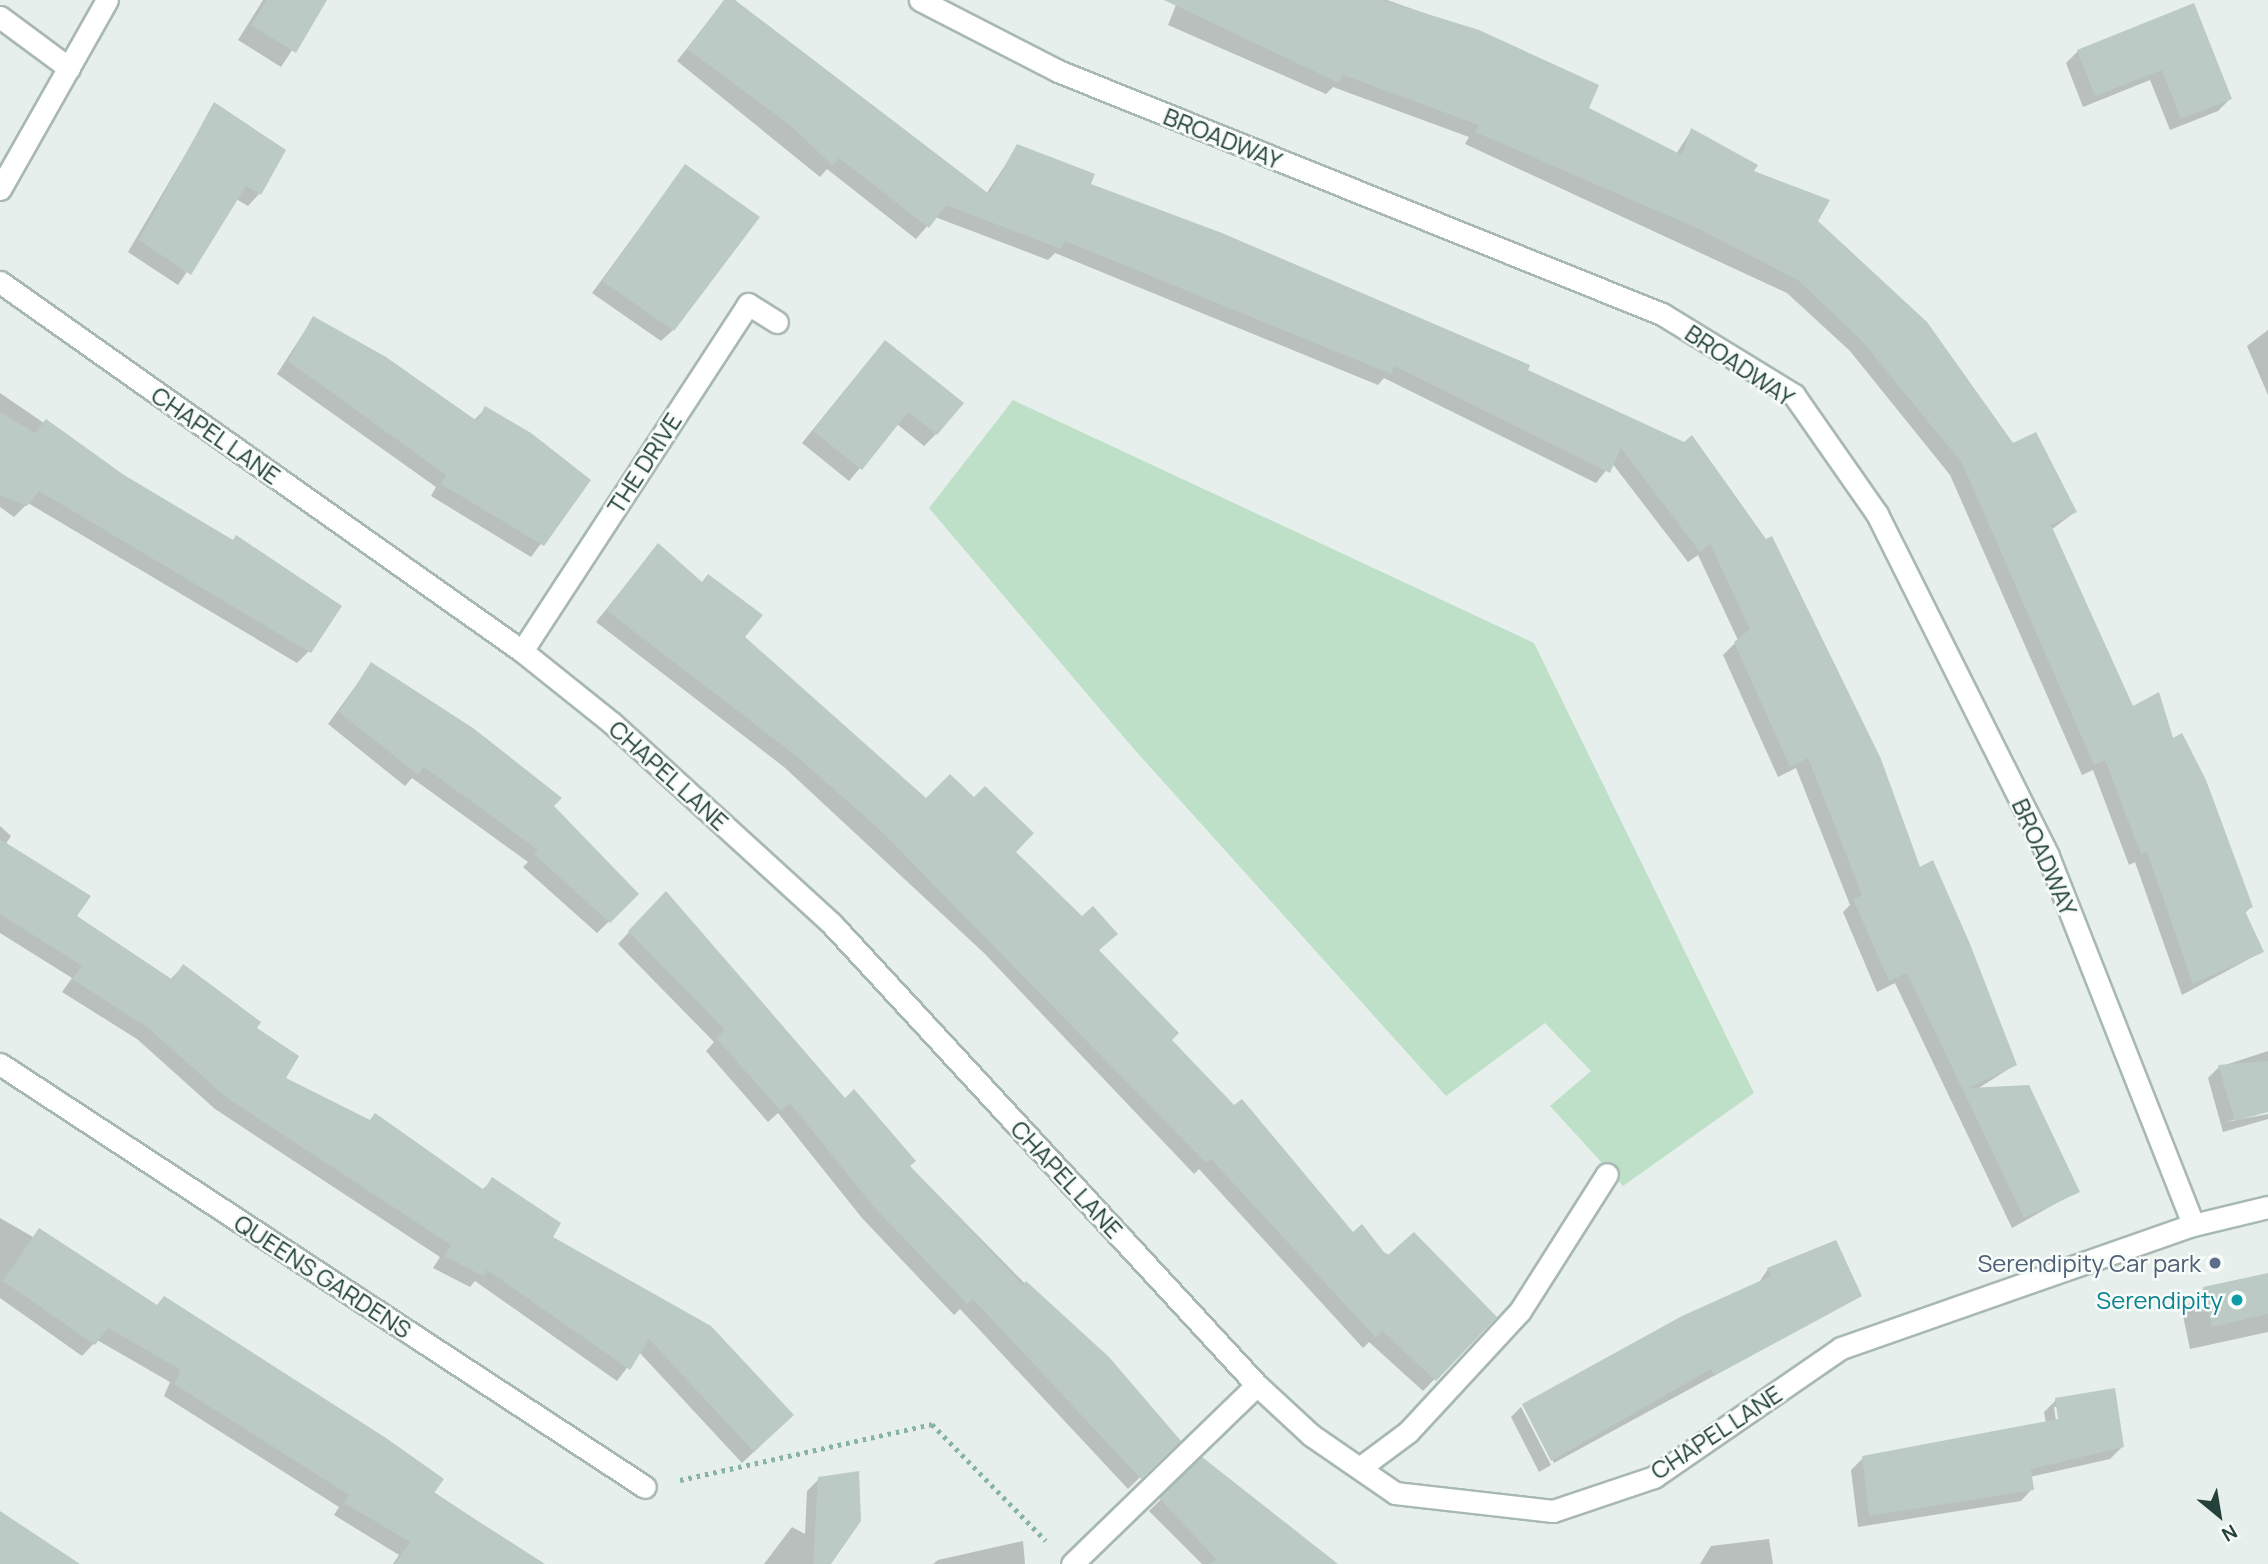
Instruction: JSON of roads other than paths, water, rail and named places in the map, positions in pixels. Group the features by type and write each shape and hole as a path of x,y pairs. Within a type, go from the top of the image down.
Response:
{"street":[{"path":"0,188 107,0"},
{"name":"BROADWAY","path":"920,0 1058,71 1662,314 1794,395 1877,514 2048,856 2193,1225"},
{"path":"0,17 69,68"},
{"name":"CHAPEL LANE","path":"0,282 522,651 612,723 832,924 1257,1385 1311,1435 1395,1493 1553,1511 1654,1477 1841,1348 2193,1225 2268,1207"},
{"name":"THE DRIVE","path":"522,651 748,304 776,322"},
{"name":"QUEENS GARDENS","path":"0,1064 645,1488"},
{"path":"1361,1467 1408,1432 1520,1311 1607,1174"},
{"path":"1072,1564 1257,1385"}],"place":[{"name":"Serendipity Car park","path":"2215,1263"},
{"name":"Serendipity","path":"2237,1300"}]}
